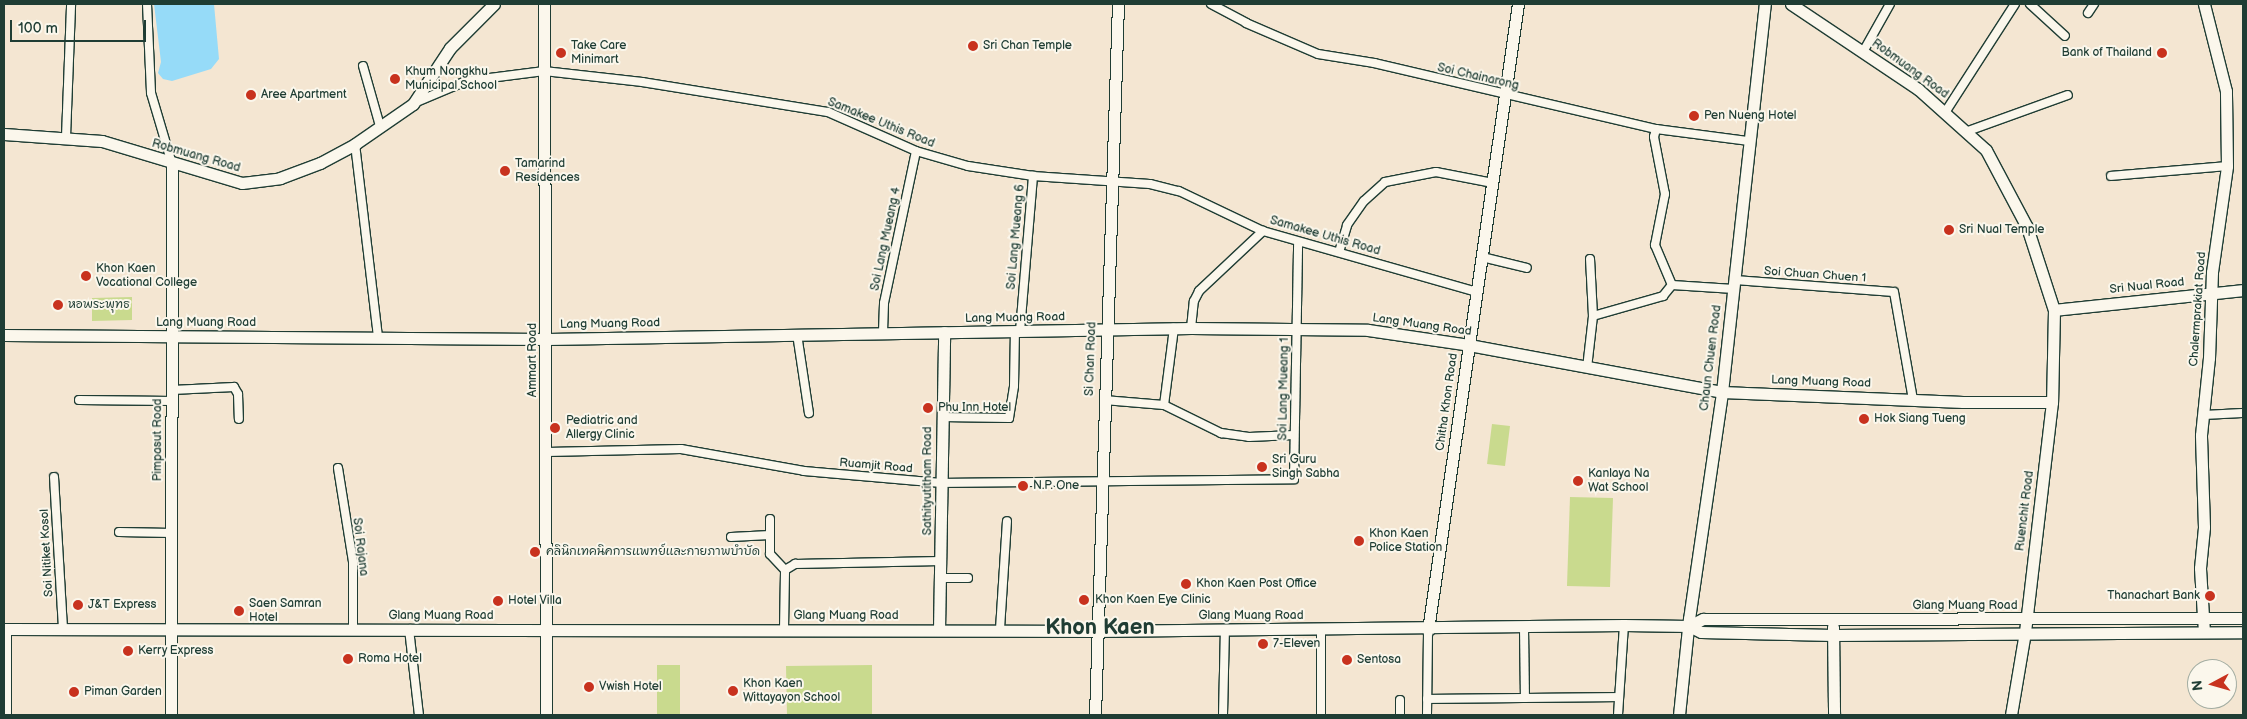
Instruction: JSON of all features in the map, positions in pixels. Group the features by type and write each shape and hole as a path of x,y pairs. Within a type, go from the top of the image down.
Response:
{"street":[{"path":"66,136 71,4"},
{"path":"147,4 151,93 172,164"},
{"name":"Robmuang Road","path":"4,134 66,136 102,141 172,164 242,183 262,182 320,163 355,144 413,104 450,48 494,4"},
{"name":"Ammart Road","path":"544,4 547,339 546,715"},
{"name":"Si Chan Road","path":"1094,715 1118,4"},
{"name":"Soi Chainarong","path":"1211,4 1246,23 1318,54 1374,63 1656,129 1749,141"},
{"name":"Chitha Khon Road","path":"1427,715 1428,630 1518,4"},
{"name":"Chaun Chuen Road","path":"1679,715 1688,626 1722,392 1765,4"},
{"name":"Robmuang Road","path":"1791,4 1863,52 1946,112 1986,150 2027,227 2054,310"},
{"path":"1863,52 1890,4"},
{"path":"1946,112 2015,4"},
{"path":"2030,4 2065,36"},
{"path":"2084,4 2088,13 2094,4"},
{"name":"Chalermprakiat Road","path":"2204,4 2226,91 2227,166 2211,293 2210,358 2203,415 2202,618 2204,632"},
{"path":"363,66 380,126"},
{"name":"Samakee Uthis Road","path":"413,104 466,80 544,71 642,82 828,112 916,151 968,166 1033,176 1150,184 1179,191 1262,231 1478,292"},
{"path":"1968,131 2068,95"},
{"path":"1592,316 1663,296 1672,286 1655,245 1665,194 1654,137 1656,129"},
{"path":"355,144 378,336"},
{"name":"Soi Lang Mueang 4","path":"883,332 884,302 916,151"},
{"name":"Pimpasut Road","path":"171,715 172,396 174,337 172,164"},
{"path":"2111,176 2227,166"},
{"path":"1339,252 1347,225 1364,201 1385,182 1436,172 1493,183"},
{"name":"Soi Lang Mueang 6","path":"942,417 1009,418 1014,386 1017,331 1033,176"},
{"path":"1191,328 1194,300 1199,291 1262,231"},
{"name":"Soi Lang Mueang 1","path":"1294,479 1298,242"},
{"path":"1482,257 1527,268"},
{"path":"1587,368 1592,316 1590,259"},
{"name":"Soi Chuan Chuen 1","path":"1672,286 1734,284 1894,292 1913,400"},
{"name":"Sri Nual Road","path":"2054,310 2243,290"},
{"name":"Ruenchit Road","path":"2011,715 2025,632 2052,402 2054,310"},
{"path":"1164,405 1174,328"},
{"name":"Lang Muang Road","path":"4,334 547,339 883,332 1106,331 1174,328 1368,330 1469,345 1722,392 1913,400 2052,402"},
{"name":"Sathityutitham Road","path":"939,630 944,332"},
{"path":"797,334 809,413"},
{"path":"79,400 172,396 234,388 238,394 239,419"},
{"path":"1104,400 1164,405 1220,433 1249,437 1294,435"},
{"path":"2203,415 2243,413"},
{"name":"Ruamjit Road","path":"547,452 681,448 804,471 941,483 1294,479"},
{"name":"Soi Rajana","path":"338,468 353,562 353,629"},
{"name":"Soi Nitiket Kosol","path":"54,477 63,629"},
{"path":"770,519 770,554 785,570 784,629"},
{"path":"1000,629 1007,521"},
{"path":"119,532 172,533"},
{"path":"731,537 770,535"},
{"path":"785,570 795,564 941,561"},
{"path":"941,578 968,578"},
{"name":"Glang Muang Road","path":"1688,626 1703,619 2243,618"},
{"path":"1833,619 1834,715"},
{"path":"1618,715 1624,625"},
{"name":"Glang Muang Road","path":"6,628 1000,629 1097,631 1428,630 1624,625 1688,626 1701,632 1833,635 2025,632 2243,632"},
{"path":"6,628 7,715"},
{"path":"1524,628 1525,698"},
{"path":"409,629 419,715"},
{"path":"1321,629 1321,715"},
{"path":"1223,715 1225,630"},
{"path":"1427,699 1619,697"},
{"path":"1400,700 1400,715"}],"green space":[{"path":"132,297 132,320 92,321 92,298"},
{"path":"1492,424 1510,426 1505,466 1487,464"},
{"path":"1570,497 1613,498 1610,587 1567,586"},
{"path":"657,665 680,665 680,715 657,715"},
{"path":"872,665 872,715 787,715 786,666"}],"water":[{"path":"154,4 214,4 219,59 211,69 172,81 163,79 158,73 161,62"}],"place":[{"name":"Sri Chan Temple","path":"973,46"},
{"name":"Take Care Minimart","path":"561,53"},
{"name":"Bank of Thailand","path":"2162,53"},
{"name":"Khum Nongkhu Municipal School","path":"395,79"},
{"name":"Aree Apartment","path":"251,95"},
{"name":"Pen Nueng Hotel","path":"1694,116"},
{"name":"Tamarind Residences","path":"505,171"},
{"name":"Sri Nual Temple","path":"1949,230"},
{"name":"Khon Kaen Vocational College","path":"86,276"},
{"name":"หอพระพุทธ","path":"58,305"},
{"name":"Phu Inn Hotel","path":"928,408"},
{"name":"Hok Siang Tueng","path":"1864,419"},
{"name":"Pediatric and Allergy Clinic","path":"555,428"},
{"name":"Sri Guru Singh Sabha","path":"1262,467"},
{"name":"Kanlaya Na Wat School","path":"1578,481"},
{"name":"N.P. One","path":"1023,486"},
{"name":"Khon Kaen Police Station","path":"1359,541"},
{"name":"คลินิกเทคนิคการแพทย์และกายภาพบำบัด","path":"535,552"},
{"name":"Khon Kaen Post Office","path":"1186,584"},
{"name":"Thanachart Bank","path":"2210,596"},
{"name":"Khon Kaen Eye Clinic","path":"1084,600"},
{"name":"Hotel Villa","path":"498,601"},
{"name":"J&T Express","path":"78,605"},
{"name":"Saen Samran Hotel","path":"239,611"},
{"name":"7-Eleven","path":"1263,644"},
{"name":"Kerry Express","path":"128,651"},
{"name":"Roma Hotel","path":"348,659"},
{"name":"Sentosa","path":"1347,660"},
{"name":"Vwish Hotel","path":"589,687"},
{"name":"Khon Kaen Wittayayon School","path":"733,691"},
{"name":"Piman Garden","path":"74,692"}],"district":[{"name":"Khon Kaen","path":"1100,628"}]}
